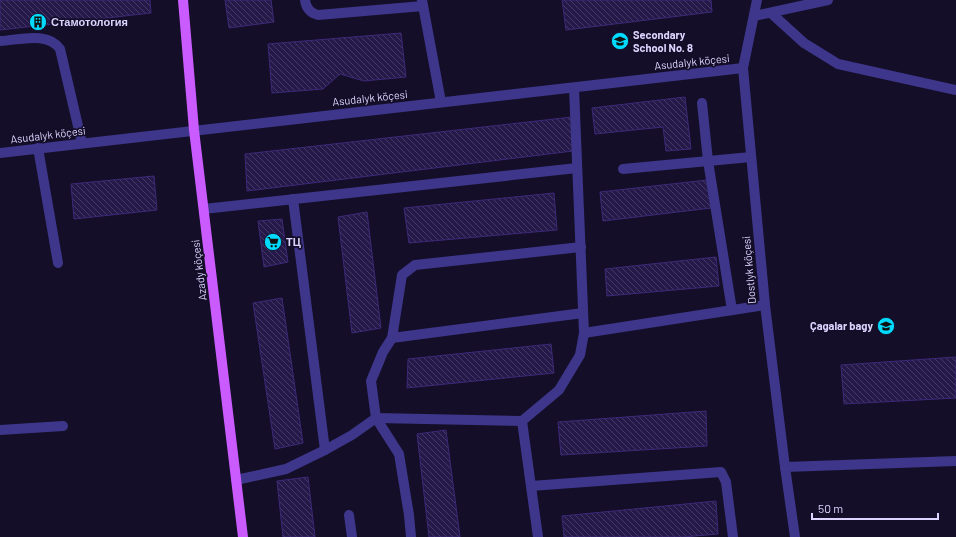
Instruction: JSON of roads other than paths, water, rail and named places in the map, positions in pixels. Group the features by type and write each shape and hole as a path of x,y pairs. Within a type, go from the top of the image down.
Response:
{"main road":[{"name":"Azady köçesi","path":"183,0 194,130 243,537"}],"street":[{"path":"305,0 311,13 318,15 423,3 441,102"},
{"name":"Dostlyk köçesi","path":"757,0 743,68 765,305 784,467 796,537"},
{"path":"754,16 828,0"},
{"path":"771,12 804,43 838,64 956,90"},
{"path":"0,41 44,38 56,43 60,49 82,143"},
{"name":"Asudalyk köçesi","path":"0,153 743,68"},
{"path":"236,480 286,469 352,435 376,418 522,421 559,390 580,354 584,333 574,88"},
{"path":"702,102 708,161 732,310"},
{"path":"38,148 58,264"},
{"path":"623,169 751,156"},
{"path":"204,209 577,168"},
{"path":"293,199 325,450"},
{"path":"411,537 399,454 376,418 372,381 383,352 392,338 402,274 415,265 581,247"},
{"path":"584,333 765,305"},
{"path":"392,338 583,313"},
{"path":"522,421 538,537"},
{"path":"0,430 63,426"},
{"path":"784,467 956,461"},
{"path":"531,486 720,472 726,482 732,537"},
{"path":"349,515 352,537"}],"place":[{"name":"Стамотология","path":"38,22"},
{"name":"Secondary School No. 8","path":"620,41"},
{"name":"ТЦ","path":"273,242"},
{"name":"Çagalar bagy","path":"886,326"}]}
